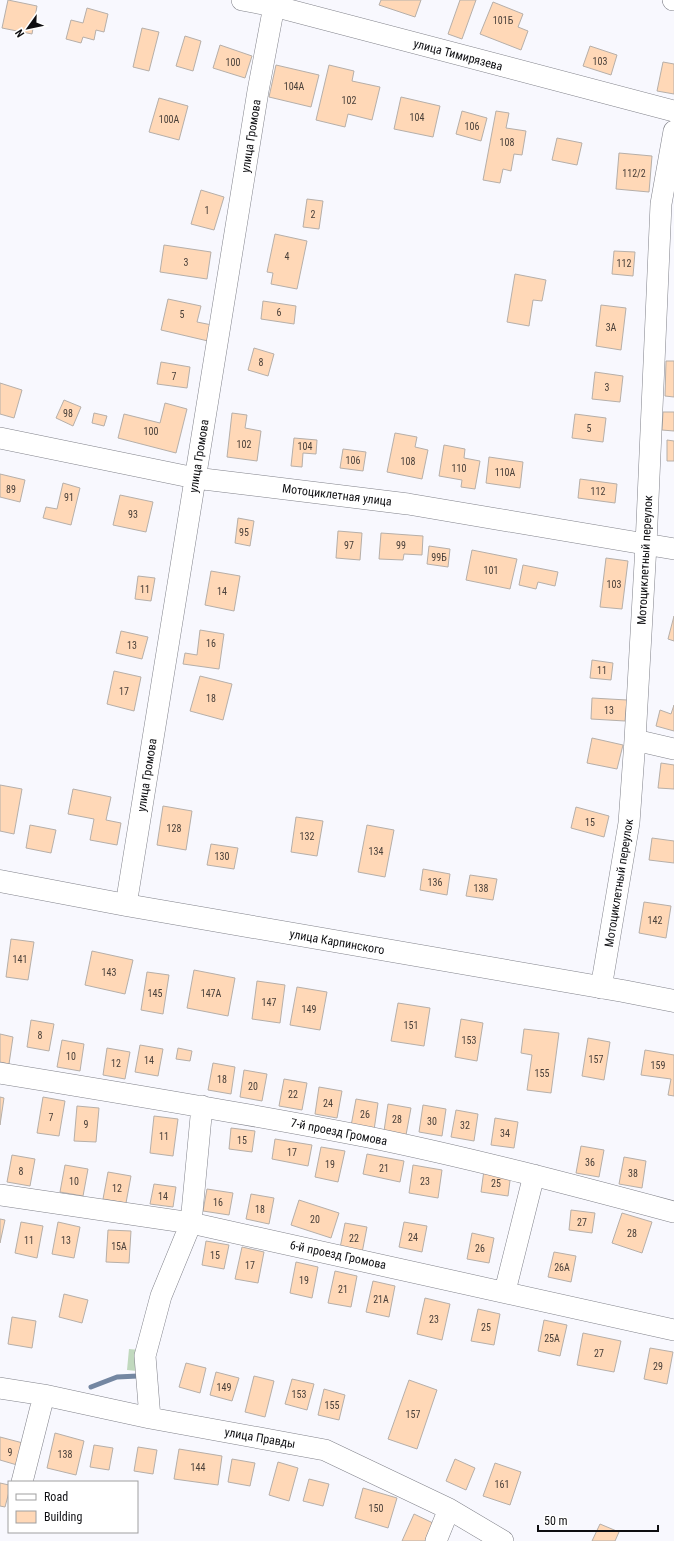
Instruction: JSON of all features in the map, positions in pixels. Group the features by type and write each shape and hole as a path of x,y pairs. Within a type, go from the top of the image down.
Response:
{"main road":[{"name":"улица Карпинского","path":"0,881 126,905 674,1002"}],"street":[{"name":"улица Тимирязева","path":"242,0 274,6 674,111"},
{"name":"улица Громова","path":"126,905 258,91 274,6"},
{"name":"Мотоциклетный переулок","path":"601,988 629,823 646,545 661,204 674,131"},
{"name":"Мотоциклетная улица","path":"0,438 195,478 408,504 674,549"},
{"path":"635,740 674,749"},
{"name":"7-й проезд Громова","path":"0,1073 202,1106 370,1138 534,1175 674,1212"},
{"path":"150,1418 145,1356 161,1296 191,1222 202,1106"},
{"path":"505,1291 534,1175"},
{"name":"6-й проезд Громова","path":"0,1194 191,1222 674,1330"},
{"name":"улица Правды","path":"0,1388 44,1395 150,1418 325,1450 449,1509 502,1541"},
{"path":"22,1481 44,1395"},
{"path":"436,1541 449,1509"}],"green space":[{"path":"129,1349 139,1350 137,1371 127,1370"}],"building":[{"path":"8,0 37,6 32,34 2,28"},
{"path":"381,0 421,0 415,17 379,5"},
{"path":"460,0 476,0 462,39 448,34"},
{"path":"493,2 523,14 518,27 528,31 521,50 480,34"},
{"path":"87,8 108,14 104,32 96,30 94,40 83,37 81,43 66,39 71,20 83,23"},
{"path":"142,28 159,32 149,71 133,67"},
{"path":"185,36 201,41 193,71 176,66"},
{"path":"220,45 252,56 245,78 213,68"},
{"path":"590,46 617,55 611,75 583,66"},
{"path":"663,62 674,64 674,94 657,91"},
{"path":"276,65 319,75 311,107 269,97"},
{"path":"329,65 354,71 352,81 380,87 372,120 348,114 345,127 316,120"},
{"path":"401,97 440,106 433,137 394,129"},
{"path":"159,98 188,106 179,140 149,132"},
{"path":"462,111 487,118 481,141 456,134"},
{"path":"496,111 509,113 506,128 526,131 522,155 514,154 511,171 503,169 500,183 483,180"},
{"path":"557,138 582,143 577,165 552,160"},
{"path":"619,153 652,156 649,192 616,189"},
{"path":"201,190 224,197 214,230 191,224"},
{"path":"307,199 323,201 319,229 303,227"},
{"path":"275,234 307,241 297,289 271,284 273,273 267,272"},
{"path":"164,245 211,252 207,279 160,272"},
{"path":"614,251 635,252 633,276 612,274"},
{"path":"515,274 546,280 542,301 533,300 529,326 507,322"},
{"path":"168,299 201,306 197,322 212,325 208,341 161,330"},
{"path":"263,301 296,306 294,324 261,319"},
{"path":"601,305 626,308 621,350 596,346"},
{"path":"254,348 274,354 268,376 248,370"},
{"path":"666,361 674,361 674,397 665,396"},
{"path":"161,362 190,367 187,388 157,384"},
{"path":"595,372 623,376 620,402 592,399"},
{"path":"0,383 22,390 14,418 0,414"},
{"path":"64,400 81,407 73,426 56,418"},
{"path":"165,403 187,409 176,453 118,438 124,414 160,423"},
{"path":"663,412 674,412 674,431 662,430"},
{"path":"94,413 107,416 104,426 92,423"},
{"path":"232,413 247,415 245,428 261,431 257,461 227,457"},
{"path":"575,414 606,418 603,442 572,438"},
{"path":"395,433 417,437 415,447 428,450 422,479 387,472"},
{"path":"294,438 317,440 316,454 303,453 302,467 291,466"},
{"path":"667,440 674,441 674,461 667,461"},
{"path":"444,445 465,449 464,458 480,461 475,489 461,487 462,480 439,476"},
{"path":"343,449 366,452 363,471 340,468"},
{"path":"489,457 523,462 520,488 486,483"},
{"path":"0,474 25,480 20,502 0,497"},
{"path":"580,479 617,484 615,503 578,498"},
{"path":"63,483 80,488 71,525 43,518 46,507 57,509"},
{"path":"120,495 153,502 146,532 113,525"},
{"path":"238,518 254,521 250,546 235,543"},
{"path":"338,531 362,533 360,560 336,558"},
{"path":"381,533 423,536 422,555 404,554 403,560 379,559"},
{"path":"429,546 450,549 448,567 427,564"},
{"path":"472,550 517,559 510,589 466,580"},
{"path":"606,558 628,561 622,609 600,607"},
{"path":"523,565 558,572 555,586 538,582 536,589 519,585"},
{"path":"211,571 240,576 234,611 205,605"},
{"path":"138,576 155,578 151,601 135,599"},
{"path":"674,616 674,641 668,639"},
{"path":"200,630 224,634 219,669 183,664 185,653 197,655"},
{"path":"121,631 148,637 142,659 116,653"},
{"path":"592,660 613,663 611,680 590,678"},
{"path":"114,671 141,677 134,711 107,704"},
{"path":"200,676 232,684 223,720 190,711"},
{"path":"592,698 627,700 625,721 591,719"},
{"path":"674,705 674,731 656,726 660,710 671,714"},
{"path":"592,738 623,745 617,769 587,763"},
{"path":"661,763 674,765 674,789 658,788"},
{"path":"0,785 22,789 14,834 0,831"},
{"path":"73,789 111,797 106,820 121,823 117,845 90,840 94,819 68,814"},
{"path":"163,806 192,811 186,850 157,845"},
{"path":"576,807 609,816 604,837 571,828"},
{"path":"296,817 323,821 317,856 291,852"},
{"path":"30,825 56,830 51,853 26,848"},
{"path":"367,825 394,830 385,877 358,872"},
{"path":"652,838 674,841 674,863 649,860"},
{"path":"211,844 238,848 234,869 207,865"},
{"path":"423,869 450,874 447,895 420,890"},
{"path":"470,875 497,879 493,900 466,896"},
{"path":"644,902 671,906 666,938 639,933"},
{"path":"11,939 34,942 28,980 6,977"},
{"path":"92,951 133,960 125,994 85,985"},
{"path":"194,970 235,978 228,1016 187,1008"},
{"path":"147,972 169,975 163,1014 141,1010"},
{"path":"257,981 285,985 280,1023 252,1019"},
{"path":"297,987 327,992 320,1030 290,1025"},
{"path":"398,1003 430,1008 424,1046 391,1041"},
{"path":"461,1019 483,1023 477,1061 455,1057"},
{"path":"31,1020 54,1024 49,1051 27,1047"},
{"path":"524,1029 559,1033 551,1093 527,1090 532,1055 521,1053"},
{"path":"0,1034 13,1037 9,1064 0,1062"},
{"path":"588,1038 610,1042 604,1080 582,1076"},
{"path":"62,1040 84,1044 80,1071 57,1067"},
{"path":"140,1045 163,1049 158,1076 135,1072"},
{"path":"107,1048 130,1052 125,1079 103,1075"},
{"path":"178,1048 192,1051 190,1061 176,1059"},
{"path":"645,1050 674,1055 674,1096 668,1095 671,1079 641,1075"},
{"path":"213,1063 235,1067 231,1094 208,1090"},
{"path":"244,1070 267,1074 262,1101 240,1097"},
{"path":"284,1079 307,1083 302,1110 279,1106"},
{"path":"319,1087 342,1091 337,1118 315,1114"},
{"path":"0,1097 4,1098 0,1125"},
{"path":"43,1097 65,1101 59,1136 37,1133"},
{"path":"356,1099 378,1103 374,1130 351,1126"},
{"path":"388,1104 411,1108 406,1135 384,1131"},
{"path":"423,1105 446,1109 442,1136 419,1132"},
{"path":"77,1106 99,1108 96,1142 74,1141"},
{"path":"456,1110 478,1114 474,1141 451,1137"},
{"path":"154,1116 178,1119 173,1156 150,1153"},
{"path":"495,1118 518,1122 514,1148 491,1145"},
{"path":"231,1128 255,1131 252,1152 229,1149"},
{"path":"275,1139 312,1145 308,1166 272,1159"},
{"path":"581,1146 604,1150 599,1177 576,1173"},
{"path":"321,1147 345,1151 338,1182 315,1177"},
{"path":"367,1154 404,1161 400,1182 363,1174"},
{"path":"12,1155 35,1159 30,1186 7,1182"},
{"path":"624,1157 646,1161 642,1188 619,1184"},
{"path":"65,1165 88,1169 83,1196 60,1192"},
{"path":"413,1165 442,1170 438,1198 409,1193"},
{"path":"484,1170 511,1173 508,1196 481,1192"},
{"path":"108,1172 131,1176 126,1203 103,1199"},
{"path":"154,1184 176,1187 173,1207 150,1204"},
{"path":"207,1189 233,1193 229,1215 203,1211"},
{"path":"251,1194 274,1198 269,1224 246,1219"},
{"path":"299,1200 339,1213 331,1238 291,1225"},
{"path":"571,1210 595,1213 592,1233 569,1230"},
{"path":"622,1213 652,1222 642,1253 612,1243"},
{"path":"0,1219 5,1220 0,1243"},
{"path":"21,1222 43,1226 37,1258 15,1253"},
{"path":"58,1222 80,1227 74,1258 52,1254"},
{"path":"404,1222 427,1226 422,1252 399,1247"},
{"path":"345,1223 367,1227 362,1253 340,1248"},
{"path":"108,1230 131,1231 129,1263 106,1262"},
{"path":"472,1233 494,1238 489,1263 467,1259"},
{"path":"206,1241 229,1245 224,1269 202,1265"},
{"path":"242,1247 264,1252 258,1283 235,1279"},
{"path":"554,1252 576,1256 571,1282 548,1277"},
{"path":"296,1262 318,1267 312,1298 290,1293"},
{"path":"335,1271 357,1276 351,1307 328,1303"},
{"path":"373,1281 395,1286 389,1317 366,1312"},
{"path":"64,1294 88,1300 82,1323 59,1317"},
{"path":"425,1298 450,1304 442,1340 417,1334"},
{"path":"478,1309 500,1314 494,1345 471,1341"},
{"path":"12,1317 36,1321 32,1348 8,1344"},
{"path":"544,1320 567,1325 560,1356 538,1351"},
{"path":"583,1333 621,1341 614,1372 577,1365"},
{"path":"650,1348 673,1352 667,1384 644,1379"},
{"path":"186,1363 206,1368 200,1393 179,1387"},
{"path":"216,1372 239,1378 232,1401 210,1395"},
{"path":"254,1376 274,1381 265,1417 245,1412"},
{"path":"292,1379 314,1384 307,1410 285,1404"},
{"path":"409,1380 437,1390 417,1449 388,1439"},
{"path":"324,1389 345,1395 339,1420 318,1415"},
{"path":"55,1433 84,1441 76,1475 47,1468"},
{"path":"0,1437 23,1443 17,1465 0,1460"},
{"path":"94,1445 113,1448 109,1470 90,1467"},
{"path":"138,1447 157,1450 153,1474 134,1471"},
{"path":"179,1449 222,1456 218,1485 174,1479"},
{"path":"232,1459 255,1463 250,1486 228,1482"},
{"path":"455,1459 475,1468 466,1490 446,1481"},
{"path":"278,1462 298,1468 289,1501 269,1495"},
{"path":"495,1463 521,1472 510,1505 483,1496"},
{"path":"309,1479 329,1484 323,1506 303,1501"},
{"path":"0,1483 8,1485 8,1496 5,1507 0,1506"},
{"path":"363,1488 397,1498 388,1528 355,1518"},
{"path":"414,1514 433,1523 425,1541 402,1541"},
{"path":"600,1524 619,1532 615,1541 592,1541"}],"waterway":[{"path":"91,1387 117,1377 138,1376"}]}
